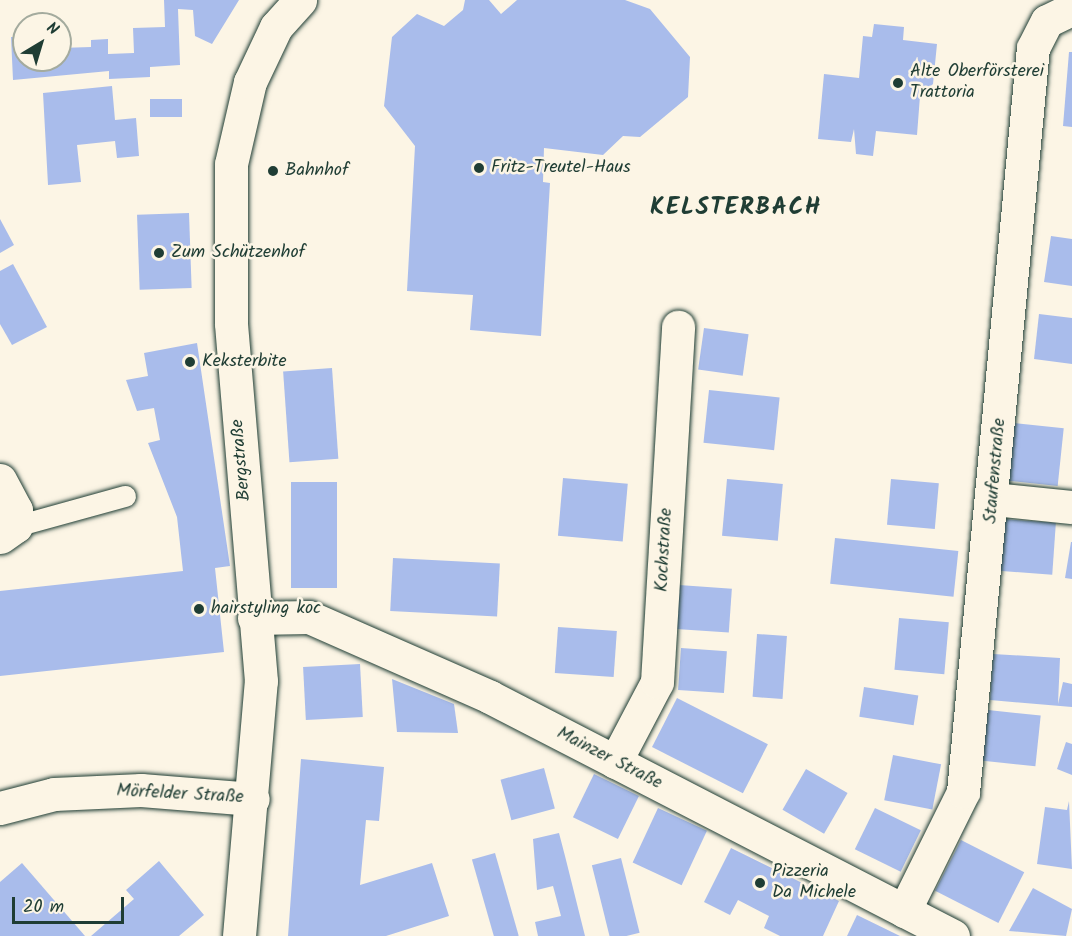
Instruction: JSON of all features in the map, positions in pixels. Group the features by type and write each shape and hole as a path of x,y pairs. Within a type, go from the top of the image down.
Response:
{"street":[{"name":"Bergstraße","path":"238,936 254,799 261,681 231,323 231,164 250,82 276,27 300,0"},
{"name":"Staufenstraße","path":"904,911 963,792 994,499 1033,48 1059,15"},
{"name":"Kochstraße","path":"615,762 657,682 678,327"},
{"path":"0,480 15,510 8,532"},
{"path":"994,499 1072,507"},
{"name":"Mainzer Straße","path":"254,618 309,617 490,697 953,936"},
{"name":"Mörfelder Straße","path":"0,808 54,794 141,790 254,799"}],"lane":[{"path":"8,532 125,496"}],"building":[{"path":"164,0 239,0 212,44 195,36 193,10 178,9 180,65 150,67 150,77 109,79 109,71 13,80 13,72 72,72 72,48 91,47 91,40 108,39 108,54 134,53 133,28 165,27"},
{"name":"Fritz-Treutel-Haus","path":"465,0 489,0 501,14 517,0 625,0 650,9 690,57 688,97 640,137 623,136 603,155 544,148 543,182 550,183 541,336 470,330 473,295 407,291 415,146 384,106 392,37 417,14 444,26 463,10"},
{"path":"874,24 904,27 903,40 937,44 933,84 920,96 917,135 876,131 873,156 856,154 854,129 851,142 818,139 824,74 859,78 863,36 872,37"},
{"path":"1069,52 1072,52 1072,127 1063,126"},
{"path":"112,86 115,120 136,118 139,156 117,158 115,141 77,145 81,182 48,185 43,93"},
{"path":"150,99 182,99 182,117 150,117"},
{"path":"189,213 192,288 140,290 137,215"},
{"path":"0,219 14,245 0,253"},
{"path":"1051,236 1072,239 1072,286 1044,282"},
{"path":"13,264 47,327 12,345 0,324 0,271"},
{"path":"1039,314 1072,318 1072,364 1034,359"},
{"path":"704,328 749,334 743,376 698,370"},
{"path":"197,343 230,566 215,568 224,652 0,676 0,591 183,571 177,517 148,443 160,440 154,408 137,411 126,380 148,376 144,353"},
{"path":"332,368 338,459 289,462 283,371"},
{"path":"709,390 780,397 774,450 703,443"},
{"path":"1014,423 1064,428 1058,486 1008,481"},
{"path":"563,478 628,484 623,541 558,536"},
{"path":"727,479 783,484 778,541 722,536"},
{"path":"891,479 939,483 935,529 887,525"},
{"path":"291,482 337,482 337,588 291,588"},
{"path":"1002,519 1056,523 1052,575 998,571"},
{"path":"835,538 958,551 954,597 830,584"},
{"path":"1072,542 1072,579 1065,578"},
{"path":"393,558 500,564 497,617 390,611"},
{"path":"679,585 732,589 729,633 676,629"},
{"path":"899,618 949,622 944,674 894,670"},
{"path":"558,627 617,631 614,677 555,673"},
{"path":"757,634 787,636 783,699 753,697"},
{"path":"681,648 727,651 724,693 678,690"},
{"path":"993,654 1060,658 1058,704 1063,682 1072,684 1072,707 990,700"},
{"path":"360,664 363,717 306,720 303,667"},
{"path":"392,679 454,704 458,733 397,732"},
{"path":"864,687 918,696 914,725 859,717"},
{"path":"677,698 768,744 743,793 652,747"},
{"path":"988,710 1041,716 1035,766 983,761"},
{"path":"1066,742 1072,744 1072,775 1057,769"},
{"path":"893,755 941,764 932,810 884,800"},
{"path":"301,759 384,767 379,821 366,820 360,885 432,863 449,916 386,936 288,936"},
{"path":"544,768 555,809 511,820 501,780"},
{"path":"806,769 848,793 824,834 782,810"},
{"path":"594,774 639,796 618,839 573,817"},
{"path":"1069,801 1072,869 1037,864 1045,807 1067,810"},
{"path":"658,808 707,831 682,885 633,862"},
{"path":"875,808 921,830 901,872 855,849"},
{"path":"559,833 585,936 538,936 535,922 561,916 553,886 537,890 533,839"},
{"path":"961,840 1024,872 998,923 935,891"},
{"path":"731,848 839,901 823,936 780,936 764,928 769,916 738,900 730,915 704,902"},
{"path":"495,853 519,936 494,936 472,860"},
{"path":"621,858 640,933 626,936 610,936 592,865"},
{"path":"159,861 204,915 179,936 91,936 134,899 126,890"},
{"path":"22,863 85,936 0,936 0,882"},
{"path":"1033,888 1072,909 1066,936 1009,931"},
{"path":"857,915 900,936 847,936"}],"place":[{"name":"Alte Oberförsterei Trattoria","path":"898,83"},
{"name":"Fritz-Treutel-Haus","path":"479,168"},
{"name":"Bahnhof","path":"273,171"},
{"name":"Zum Schützenhof","path":"159,253"},
{"name":"Keksterbite","path":"190,362"},
{"name":"hairstyling koc","path":"199,609"},
{"name":"Pizzeria Da Michele","path":"760,883"}],"district":[{"name":"KELSTERBACH","path":"736,208"}]}
